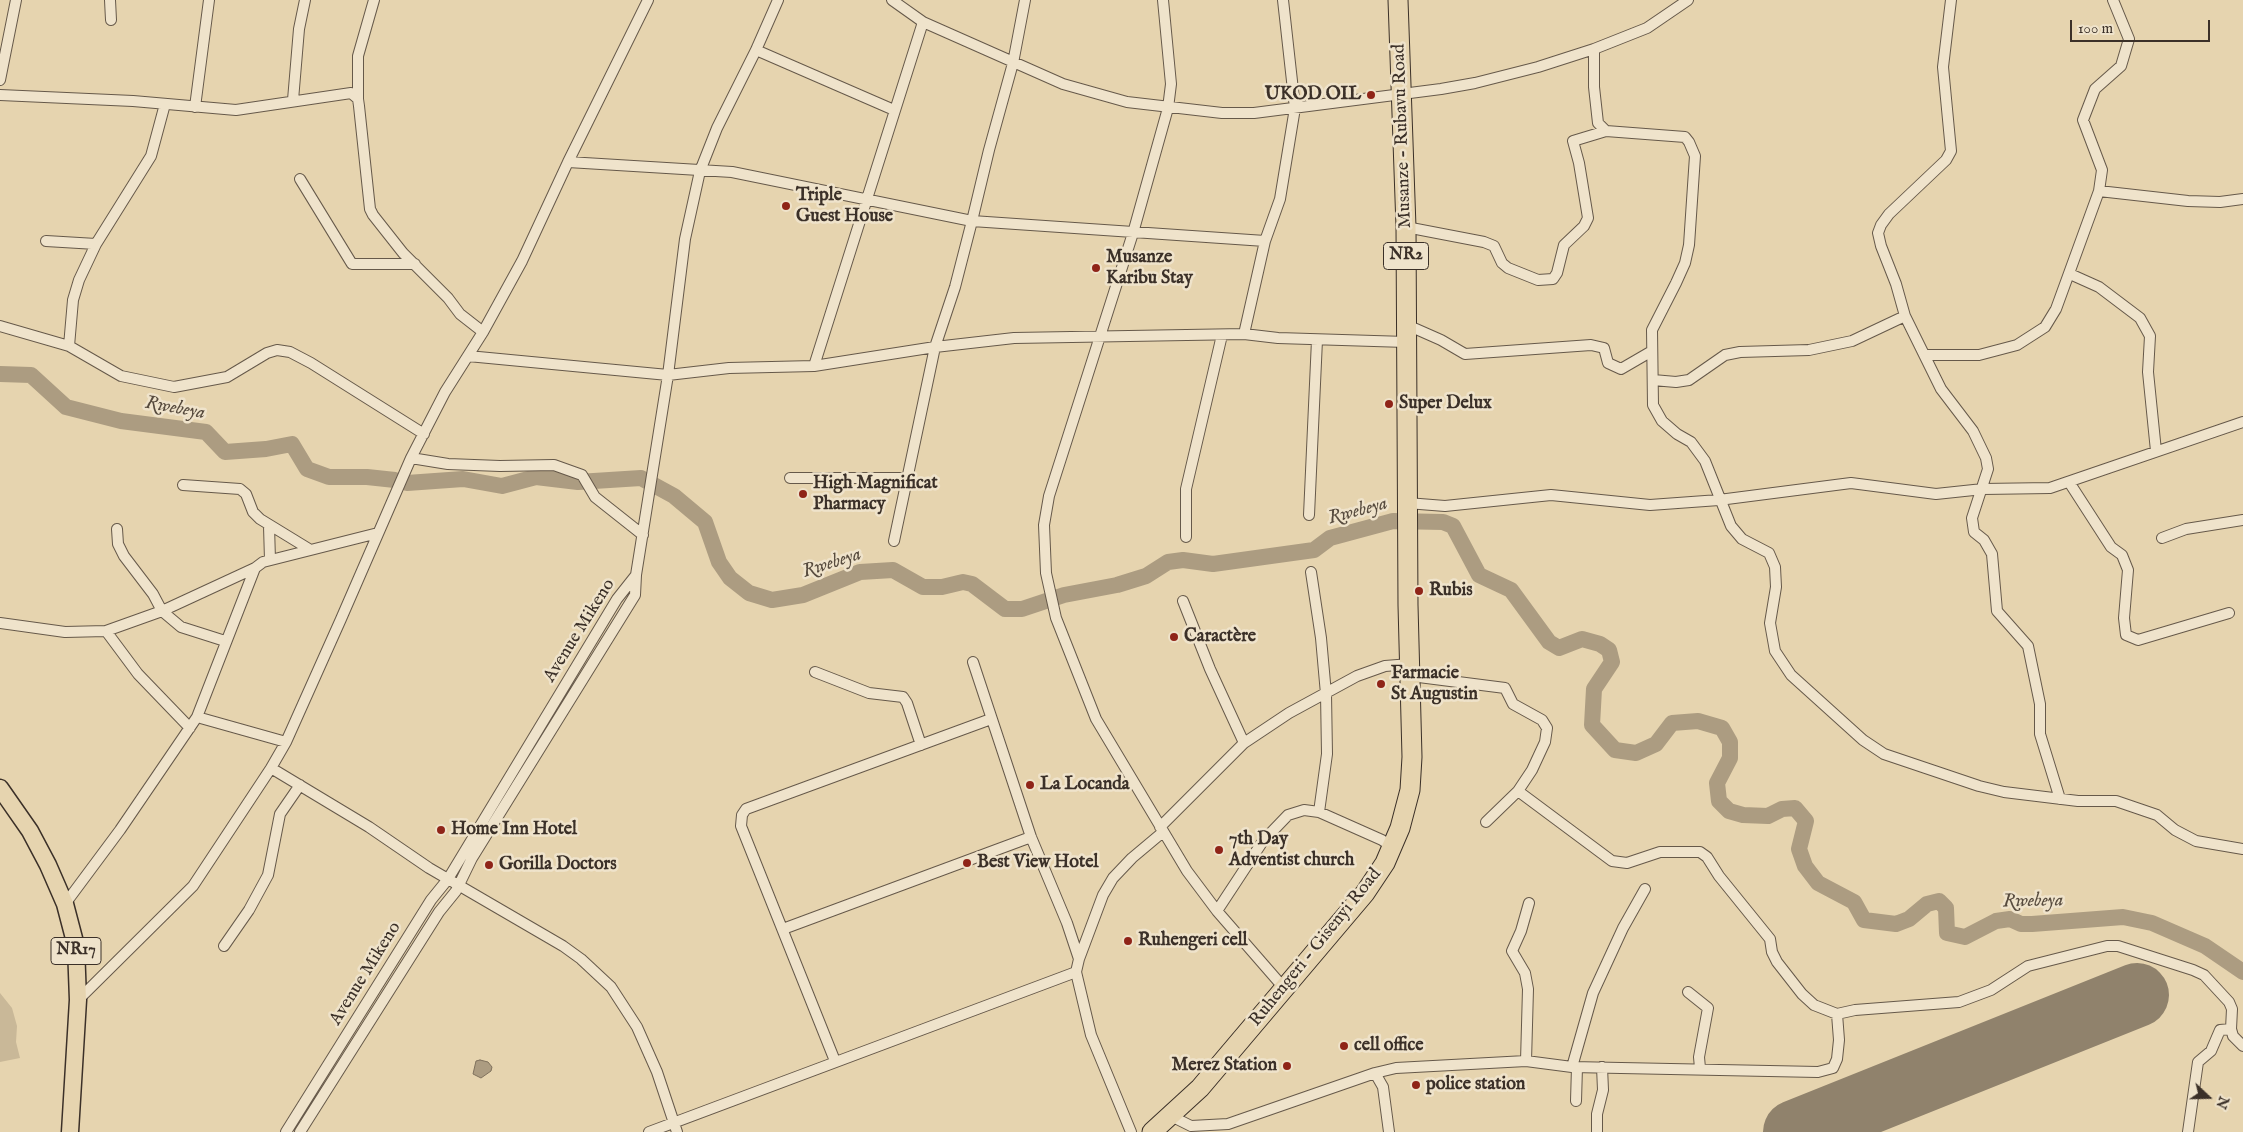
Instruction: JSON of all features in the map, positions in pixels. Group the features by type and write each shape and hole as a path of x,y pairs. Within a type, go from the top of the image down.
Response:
{"highway":[{"name":"Musanze - Rubavu Road","path":"1398,0 1406,227 1408,507"},
{"name":"Ruhengeri - Gisenyi Road","path":"1152,1132 1200,1088 1365,893 1386,863 1400,828 1410,790 1412,757 1408,507"}],"main road":[{"name":"NR17","path":"0,788 30,831 65,904 76,946 78,1000 70,1132"}],"street":[{"path":"0,80 16,0"},
{"path":"110,0 110,20"},
{"path":"195,107 209,0"},
{"path":"293,100 299,29 304,0"},
{"path":"374,0 358,56 358,99 370,209 376,220 448,298 460,314 483,332"},
{"path":"78,1000 193,886 271,768 286,742 411,458 445,392 483,332 522,261 568,162 648,0"},
{"path":"636,575 651,494 682,258 700,171 717,128 756,50 778,0"},
{"path":"892,0 923,22 1063,84 1127,102 1168,108 1246,113 1475,83 1538,67 1594,49 1647,28 1688,0"},
{"path":"894,541 935,347 955,287 1013,63 1025,0"},
{"path":"1163,0 1171,84 1168,108 1133,233 1049,496 1044,525 1046,573 1056,618 1096,719 1187,870 1217,911 1284,988"},
{"path":"1244,334 1266,241 1280,199 1295,108 1283,0"},
{"path":"1951,0 1943,67 1951,150 1946,160 1889,214 1881,225 1878,234 1905,316 1926,355 1941,389 1973,431 1986,458 1988,469 1972,518 1974,532 1984,540 1992,554 1997,611 2028,646 2040,704 2040,734 2060,799"},
{"path":"1926,355 1979,355 2016,345 2045,327 2056,309 2099,191 2102,170 2084,120 2095,89 2121,66 2129,39 2113,0"},
{"path":"814,366 865,200 923,22"},
{"path":"1594,49 1594,87 1598,123 1606,131"},
{"path":"756,50 894,110"},
{"path":"0,95 166,104 236,110 345,92 351,93 358,99"},
{"path":"69,346 74,300 79,280 96,244 151,156 166,104"},
{"path":"1406,227 1484,242 1494,246 1502,263 1508,268 1538,280 1553,279 1557,273 1564,245 1584,226 1588,218 1579,163 1573,141 1606,131 1685,137 1694,156 1689,246 1676,283 1652,330 1654,405 1662,421 1677,434 1691,442 1705,461 1731,526 1742,539 1769,554 1775,567 1776,587 1770,623 1775,651 1791,675 1862,740 1884,754 1979,786 2004,792 2078,801 2116,801 2157,815 2175,830 2196,841 2243,849"},
{"path":"568,162 740,173 972,221 1266,241"},
{"path":"300,179 352,264 415,264"},
{"path":"2099,191 2196,201 2220,202 2243,199"},
{"path":"46,241 96,244"},
{"path":"2070,274 2099,287 2140,318 2150,336 2148,372 2156,451"},
{"path":"1653,380 1676,382 1689,380 1725,355 1740,352 1809,350 1852,342 1905,316"},
{"path":"0,326 69,346 121,376 174,387 228,377 267,353 277,350 290,352 311,363 424,434"},
{"path":"468,356 668,375 729,368 814,366 935,347 1014,338 1244,334 1317,340 1407,334 1442,340 1465,354 1591,345 1604,348 1608,363 1622,369 1652,351"},
{"path":"1186,537 1186,490 1222,335"},
{"path":"1309,515 1317,340"},
{"path":"1408,507 1445,506 1551,495 1650,505 1719,500 1851,483 1936,494 1983,489 2050,488 2243,422"},
{"path":"411,458 448,464 500,466 554,465 582,475 595,498 643,535"},
{"path":"790,478 908,478"},
{"path":"2069,482 2111,547 2122,555 2128,570 2124,618 2126,635 2138,640 2229,612"},
{"path":"183,484 240,488 246,494 253,512 269,526 309,549"},
{"path":"2162,538 2186,529 2243,520"},
{"path":"269,526 270,560"},
{"path":"117,529 118,544 124,556 153,594 162,611 181,627 225,641"},
{"path":"0,623 65,632 106,631 162,611 255,568 263,562 378,533"},
{"path":"65,904 120,830 197,717 255,568"},
{"path":"1311,572 1321,638 1326,694 1327,754 1319,812"},
{"name":"Avenue Mikeno","path":"286,1132 431,900 448,879 620,594 636,575"},
{"name":"Avenue Mikeno","path":"300,1132 439,912 459,885 472,858 631,603 635,595 636,575"},
{"path":"1183,601 1210,669 1244,743"},
{"path":"106,631 138,674 190,728"},
{"path":"973,662 1031,837 1067,923 1079,959"},
{"path":"1130,1132 1091,1035 1076,972 1079,959 1103,895 1114,878 1244,743 1289,713 1358,676 1385,666 1505,688 1513,704 1542,720 1547,728 1545,742 1532,770 1518,791 1486,822"},
{"path":"815,672 869,693 903,697 907,703 921,745"},
{"path":"197,717 286,742"},
{"path":"835,1061 741,826 742,815 746,808 991,719"},
{"path":"271,768 448,879 563,946 581,959 611,987 637,1026 657,1072 675,1127"},
{"path":"224,946 249,910 268,875 280,814 300,785"},
{"path":"1518,791 1612,861 1628,863 1660,852 1700,852 1707,857 1719,876 1770,940 1777,962 1802,994 1814,1005 1837,1014 1855,1010 1959,1002 1991,990 2028,966 2107,946 2118,946 2204,975 2229,1002 2232,1009 2231,1028 2233,1036 2243,1046"},
{"path":"1217,911 1262,841 1288,814 1304,810 1319,812 1382,840 1392,847"},
{"path":"783,930 1031,837"},
{"path":"1576,1101 1575,1067 1593,993 1623,928 1645,889"},
{"path":"1526,1061 1528,989 1525,973 1512,951 1522,930 1529,902"},
{"path":"649,1132 675,1127 835,1061 1076,972"},
{"path":"1688,992 1708,1008 1699,1057 1700,1068"},
{"path":"1171,1116 1191,1126 1228,1124 1375,1073 1418,1065 1526,1061 1575,1067 1700,1068 1818,1072 1834,1068 1837,1059 1839,1040 1837,1014"},
{"path":"2188,1132 2198,1062 2211,1051 2220,1030 2231,1028"},
{"path":"1597,1132 1597,1114 1604,1090 1602,1067"},
{"path":"1375,1073 1383,1088 1388,1132"}],"shaded area":[{"path":"0,993 12,1008 17,1026 16,1042 20,1058 0,1062"},
{"path":"476,1061 488,1062 492,1067 491,1071 481,1078 473,1074"}],"waterway":[{"name":"Rwebeya","path":"0,374 31,375 66,407 121,421 206,432 225,452 266,449 292,444 307,469 329,477 367,477 395,480"},
{"name":"Rwebeya","path":"407,483 463,479 502,486 536,477 578,482 641,478 674,496 705,522 719,562 730,578 749,593 772,600 803,595 860,572 893,570 923,587 942,587 963,582 972,584 1005,609 1022,609 1064,595 1117,585 1146,576 1168,562 1183,560 1213,564 1314,550 1330,538 1393,521 1443,522 1453,526 1479,575 1511,590 1549,642 1559,648 1582,639 1600,644 1609,650 1612,662 1594,689 1592,725 1615,750 1636,753 1656,744 1672,723 1698,721 1722,728 1730,742 1730,758 1717,783 1719,801 1729,811 1743,815 1768,816 1782,809 1795,808 1806,821 1799,849 1805,866 1818,883 1854,902 1864,920 1896,924 1909,919 1927,904 1939,901 1946,908 1947,933 1965,937 1996,921 2010,919 2021,924 2032,924 2123,917 2152,923 2205,946 2243,972"}],"runway":[{"path":"1795,1132 2137,995"}],"place":[{"name":"UKOD OIL","path":"1371,95"},
{"name":"Triple Guest House","path":"786,206"},
{"name":"Musanze Karibu Stay","path":"1096,268"},
{"name":"Super Delux","path":"1389,404"},
{"name":"High Magnificat Pharmacy","path":"803,494"},
{"name":"Rubis","path":"1419,591"},
{"name":"Caractère","path":"1174,637"},
{"name":"Farmacie St Augustin","path":"1381,684"},
{"name":"La Locanda","path":"1030,785"},
{"name":"Home Inn Hotel","path":"441,830"},
{"name":"7th Day Adventist church","path":"1219,850"},
{"name":"Best View Hotel","path":"967,863"},
{"name":"Gorilla Doctors","path":"489,865"},
{"name":"Ruhengeri cell","path":"1128,941"},
{"name":"cell office","path":"1344,1046"},
{"name":"Merez Station","path":"1287,1066"},
{"name":"police station","path":"1416,1085"}]}
